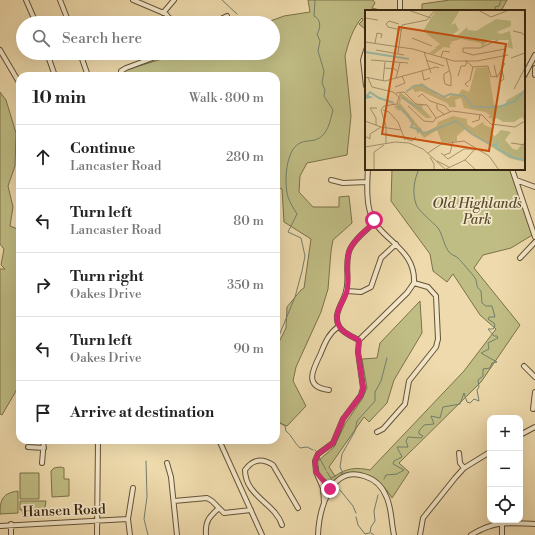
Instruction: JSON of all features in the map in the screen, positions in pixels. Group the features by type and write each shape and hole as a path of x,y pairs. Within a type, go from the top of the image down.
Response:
{"street":[{"path":"26,0 33,16"},
{"path":"60,0 66,16"},
{"path":"133,0 163,13 166,16"},
{"path":"163,13 174,0"},
{"path":"0,50 16,77"},
{"path":"365,53 363,60 365,70"},
{"path":"535,55 535,75"},
{"path":"49,60 54,72"},
{"path":"82,60 87,72"},
{"path":"123,72 126,68 147,60"},
{"path":"525,75 534,66"},
{"path":"324,502 320,480 316,472 315,461 318,454 333,443 343,419 361,395 363,388 358,352 359,340 407,293 414,283 411,261 375,222 370,212 367,182 368,170"},
{"path":"512,170 535,237"},
{"path":"331,180 342,183 367,182"},
{"path":"516,180 535,187"},
{"path":"359,340 345,332 339,326 337,318 338,310 347,291 349,250 354,242 375,222"},
{"path":"520,258 535,242"},
{"path":"347,291 361,292 371,287 382,258 396,244"},
{"path":"377,432 383,429 405,404 409,381 436,347 438,339 436,296 428,287 414,283"},
{"path":"329,390 316,386 312,381 312,373 330,333 339,326"},
{"path":"524,366 535,377"},
{"path":"532,409 535,392"},
{"path":"523,433 535,427"},
{"path":"42,463 44,444"},
{"path":"97,535 98,444"},
{"path":"221,444 262,535"},
{"path":"28,446 44,448"},
{"path":"459,453 460,463 464,468"},
{"path":"420,535 423,518 464,468 487,454"},
{"path":"282,525 280,519 271,508 255,494 245,475 245,470 253,462 259,460 266,461 273,465 298,508"},
{"path":"167,463 170,469 177,535"},
{"path":"237,479 245,475"},
{"path":"318,535 324,502 330,489 340,479 352,475 366,476 377,483 389,502 394,535"},
{"path":"320,480 328,485 330,489"},
{"path":"130,535 128,519 133,488"},
{"path":"174,501 207,498 224,512 231,513 251,510"},
{"path":"206,535 206,524 208,518 219,508"},
{"name":"Hansen Road","path":"0,526 11,524 97,522 128,519"},
{"path":"471,535 485,526 495,523"},
{"path":"502,523 502,535"},
{"path":"523,523 535,524"},
{"path":"11,524 11,535"}],"green space":[{"path":"308,0 373,0 375,3 372,8 380,10 365,10 365,29 359,24 363,20 362,18 353,31 345,56 351,116 347,155 307,163 300,176 299,192 313,207 339,207 339,197 349,196 352,223 333,240 328,289 321,312 296,367 293,381 306,406 287,426 280,423 280,340 286,328 287,307 304,288 311,239 284,222 282,189 280,188 280,72 124,72 126,70 158,60 280,60 280,17 310,12"},
{"path":"450,0 507,0 502,10 422,10 422,4"},
{"path":"0,92 6,100 16,133 15,166 8,186 13,207 10,226 16,228 16,391 2,415 0,414 0,269 5,269 1,265 4,249 0,244"},
{"name":"Old Highlands Park","path":"392,170 512,170 534,234 511,248 483,255 474,268 520,325 481,382 399,463 409,472 392,498 386,489 379,483 364,474 355,473 346,475 329,484 319,472 317,462 334,447 345,424 362,399 367,388 362,359 377,358 380,343 420,301 422,333 394,380 387,403 369,422 364,417 329,467 335,476 352,469 370,470 464,371 496,329 480,315 453,274 447,282 433,271 430,254 391,201"},
{"path":"54,468 64,468 64,479 69,479 69,496 52,497 51,471"},
{"path":"20,473 39,473 39,499 20,499"},
{"path":"18,491 18,513 0,514 3,498 9,493"},
{"path":"20,501 46,501 44,513 23,515 22,510 20,510"}],"waterway":[{"path":"222,0 237,14"},
{"path":"280,333 295,297 305,256 301,238 288,232 297,214 288,197 286,184 287,168 291,153 295,147 305,141 315,140 326,132 333,110 324,96 325,90 322,83 324,71 318,51 320,41 317,34 320,24 318,19 314,16 315,0"},
{"path":"496,10 495,7 499,6 501,0"},
{"path":"384,479 386,475 397,474 404,470 393,464 394,461 402,457 397,447 408,447 406,441 408,437 421,438 423,436 419,434 419,431 424,425 434,424 431,416 440,418 443,407 460,404 464,393 467,402 470,403 474,399 479,401 477,390 479,387 478,380 483,376 483,369 490,368 492,363 497,362 481,353 489,349 488,343 498,338 488,329 493,329 495,326 494,323 488,319 489,317 495,317 492,306 486,306 482,303 481,291 478,288 475,278 458,258 450,253 446,248 438,228 417,207 414,191 419,170"},
{"path":"340,473 343,473 340,467 342,454 355,431 357,421 375,401 375,392 381,381 387,358"},
{"path":"280,423 285,426 286,431 300,448 307,447 313,450"},
{"path":"319,457 326,470"},
{"path":"146,461 147,497 144,519 148,535"},
{"path":"327,472 332,480"},
{"path":"331,478 336,476"},
{"path":"340,490 353,506 356,513"},
{"path":"370,533 371,527 375,521 374,511 378,495"},
{"path":"356,517 358,525 365,534 369,533"}],"route":[{"path":"330,489 316,472 315,461 318,454 333,443 343,419 361,395 363,388 358,352 359,340 345,332 339,326 337,318 338,310 347,291 349,250 354,242 375,222 374,220"}]}
